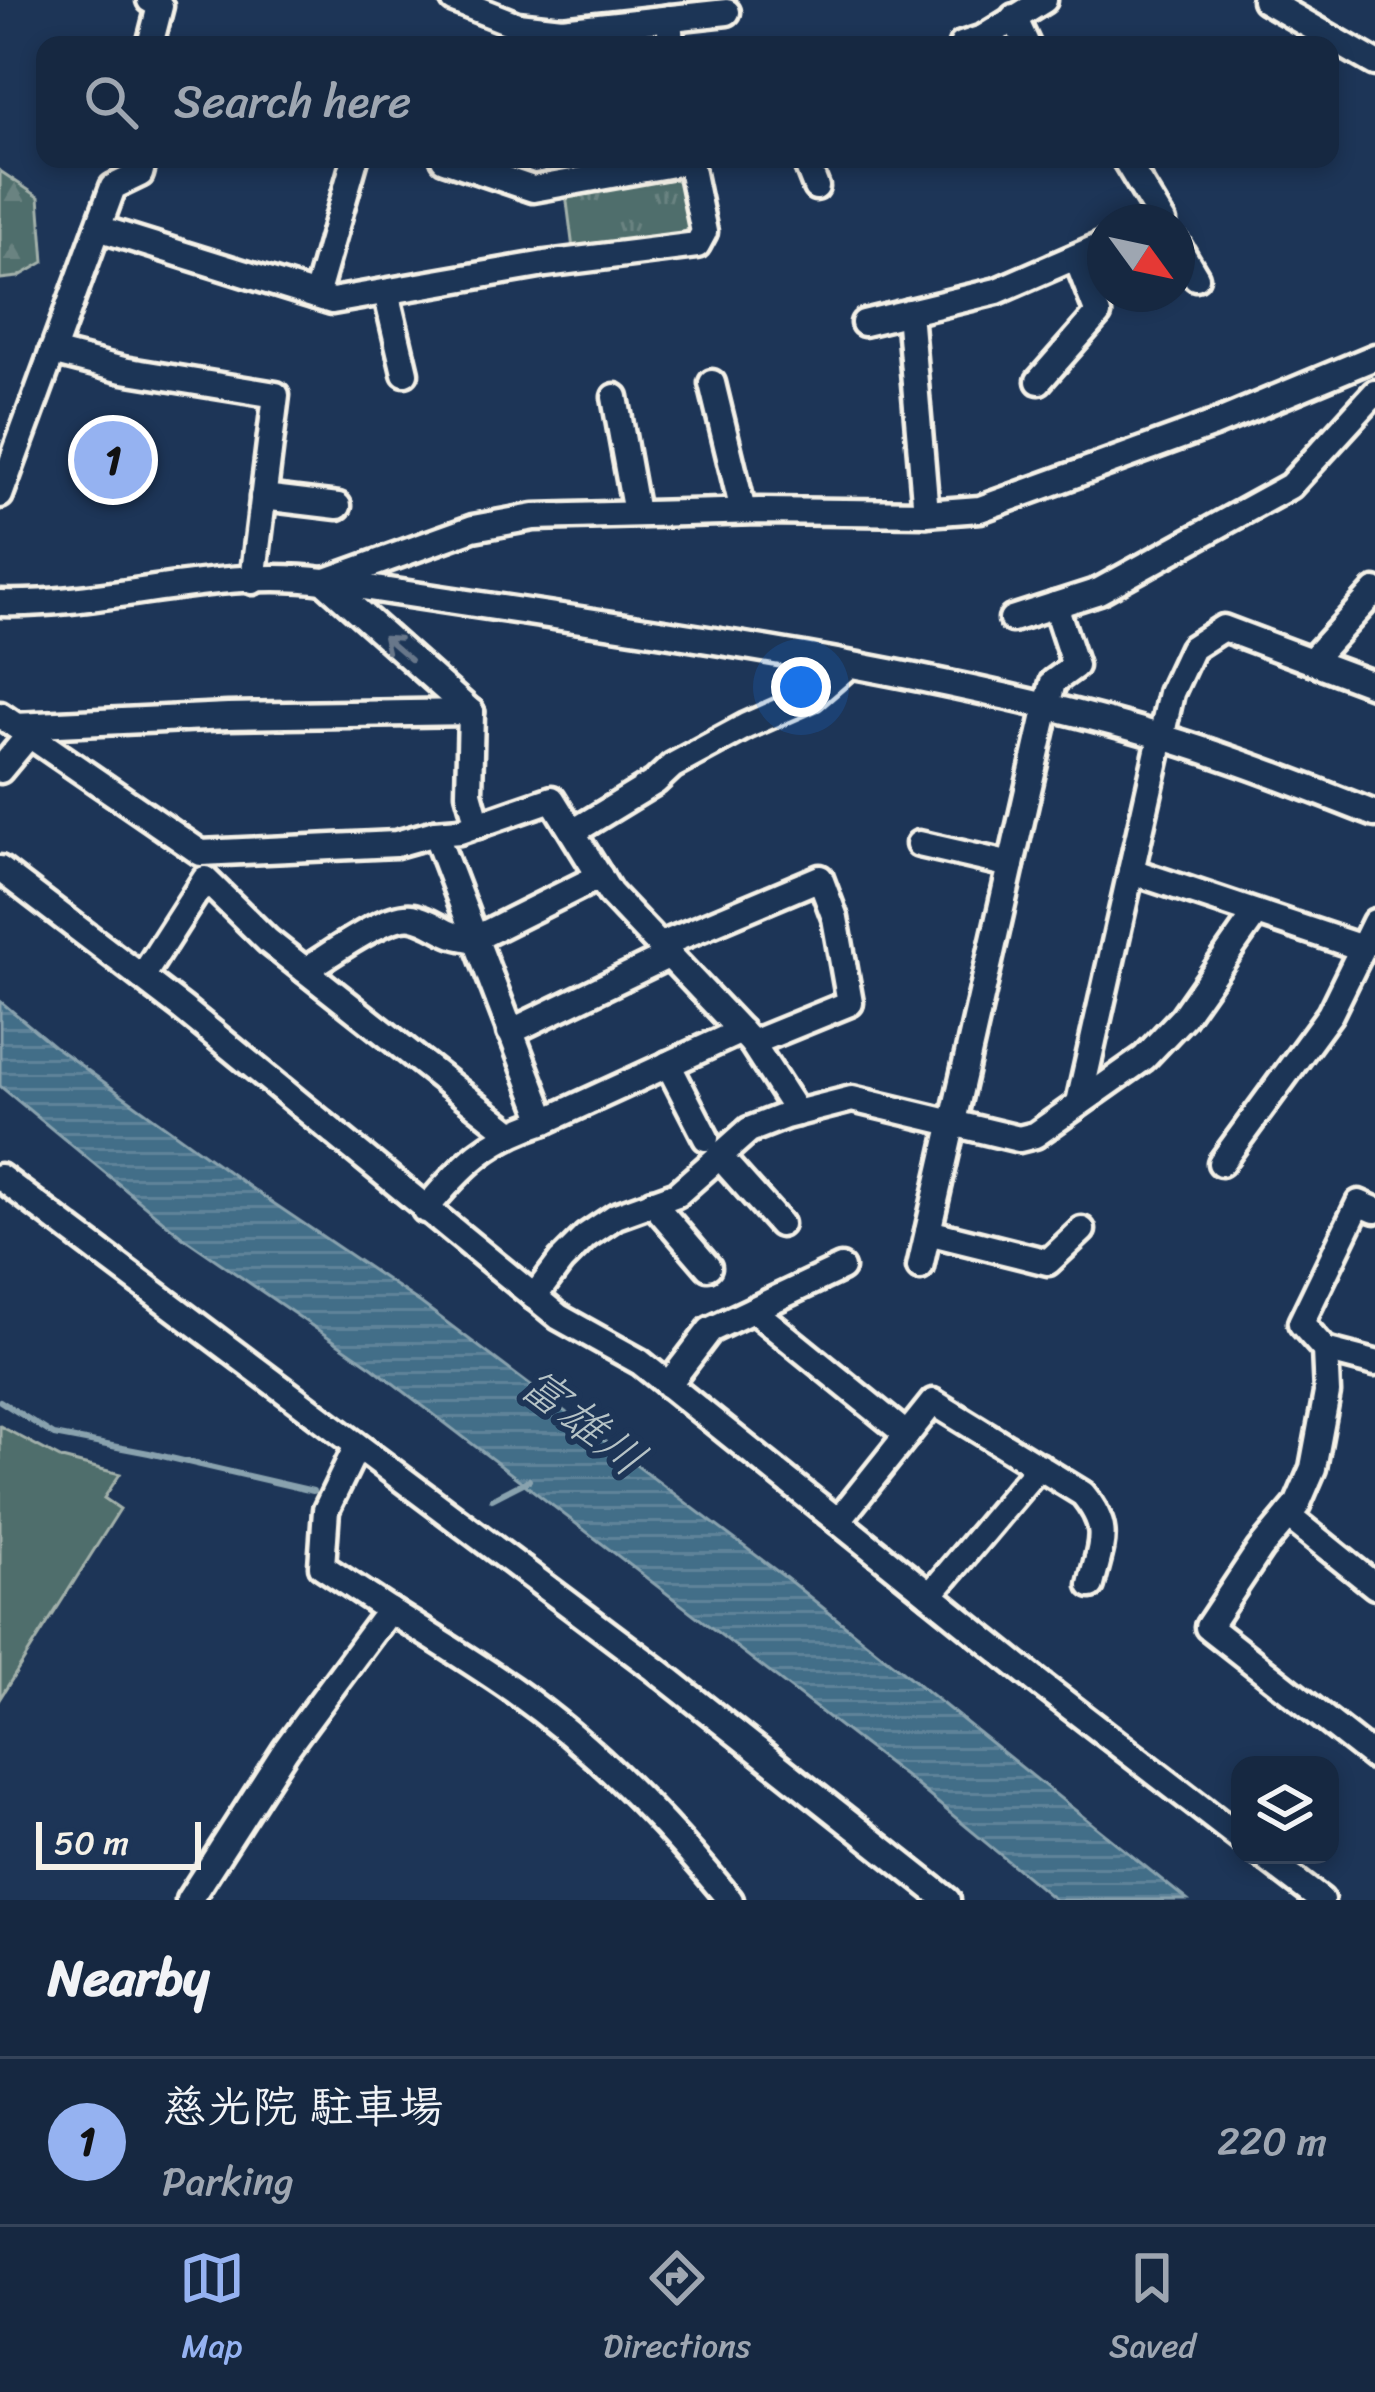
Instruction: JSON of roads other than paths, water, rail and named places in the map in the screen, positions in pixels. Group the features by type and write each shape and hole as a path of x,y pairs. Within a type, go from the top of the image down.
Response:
{"street":[{"path":"150,0 160,5 152,36"},
{"path":"454,0 511,10 562,30 727,12"},
{"path":"986,36 1044,0"},
{"path":"1265,0 1328,36"},
{"path":"1014,17 1023,36"},
{"path":"669,19 670,36"},
{"path":"1339,42 1375,63"},
{"path":"0,495 24,450 52,352 113,188 140,174 142,168"},
{"path":"316,296 352,168"},
{"path":"471,168 533,189 646,168"},
{"path":"98,228 332,301 545,264 697,245 704,232 691,168"},
{"path":"809,168 815,187"},
{"path":"1130,168 1149,204"},
{"path":"864,323 997,291 1087,252"},
{"path":"1039,381 1099,314 1076,257"},
{"path":"386,292 405,373"},
{"path":"909,312 926,513"},
{"path":"52,352 123,370 276,395 253,580"},
{"path":"324,581 473,528 534,517 980,509 1214,424 1375,357"},
{"path":"712,383 743,511"},
{"path":"1012,619 1099,591 1290,485 1375,393"},
{"path":"615,397 636,513"},
{"path":"263,497 338,506"},
{"path":"0,604 45,604 253,580 324,581 848,666 1047,706 1164,738 1375,814"},
{"path":"324,581 471,712 469,793 478,825"},
{"path":"1310,661 1375,591"},
{"path":"920,1267 1053,682 1076,666 1054,605"},
{"path":"1078,1103 1172,693 1192,648 1222,628 1375,685"},
{"path":"573,832 655,782 672,766 812,697 848,666"},
{"path":"15,725 471,712"},
{"path":"0,770 15,725"},
{"path":"15,725 201,853 396,844 436,832 460,831 552,799 610,893 746,1037 797,1113"},
{"path":"436,832 545,1121"},
{"path":"919,844 1011,865"},
{"path":"0,869 142,977 534,1297 640,1362 1231,1831"},
{"path":"1131,871 1362,948"},
{"path":"305,970 396,916 416,917 451,938 474,939 600,876"},
{"path":"425,1210 476,1153 510,1132 545,1121 668,1064 850,1003 835,918 820,878 665,950 511,1032"},
{"path":"142,977 205,879 268,941 510,1132"},
{"path":"534,1297 586,1236 616,1216 676,1194 713,1148 797,1113 852,1099 1018,1139 1035,1135 1144,1058 1183,1017 1256,913"},
{"path":"1222,1162 1312,1041 1375,922"},
{"path":"668,1064 713,1148 781,1224"},
{"path":"0,1177 655,1670 930,1895"},
{"path":"652,1202 708,1267"},
{"path":"1375,1210 1359,1202 1301,1323 1325,1350 1375,1363"},
{"path":"928,1232 1048,1262 1082,1229"},
{"path":"668,1385 710,1330 841,1268"},
{"path":"753,1310 907,1435"},
{"path":"1325,1350 1327,1393 1313,1468 1288,1516 1208,1627 1375,1758"},
{"path":"838,1521 933,1402 1083,1494 1100,1516 1104,1531 1091,1585"},
{"path":"356,1448 326,1510 322,1566 514,1691 588,1749 680,1838 730,1900"},
{"path":"930,1595 1039,1466"},
{"path":"1288,1516 1374,1584"},
{"path":"189,1900 286,1749 389,1610"},
{"path":"1274,1864 1321,1900"}],"water":[{"path":"0,1001 54,1046 251,1188 421,1303 786,1578 1187,1900 1055,1900 915,1784 372,1367 184,1238 0,1086"}],"waterway":[{"path":"0,1401 54,1435 313,1491"},
{"path":"492,1499 529,1480"}],"place":[{"name":"慈光院 駐車場","path":"113,460"}],"water label":[{"name":"富雄川","path":"583,1421"}]}
